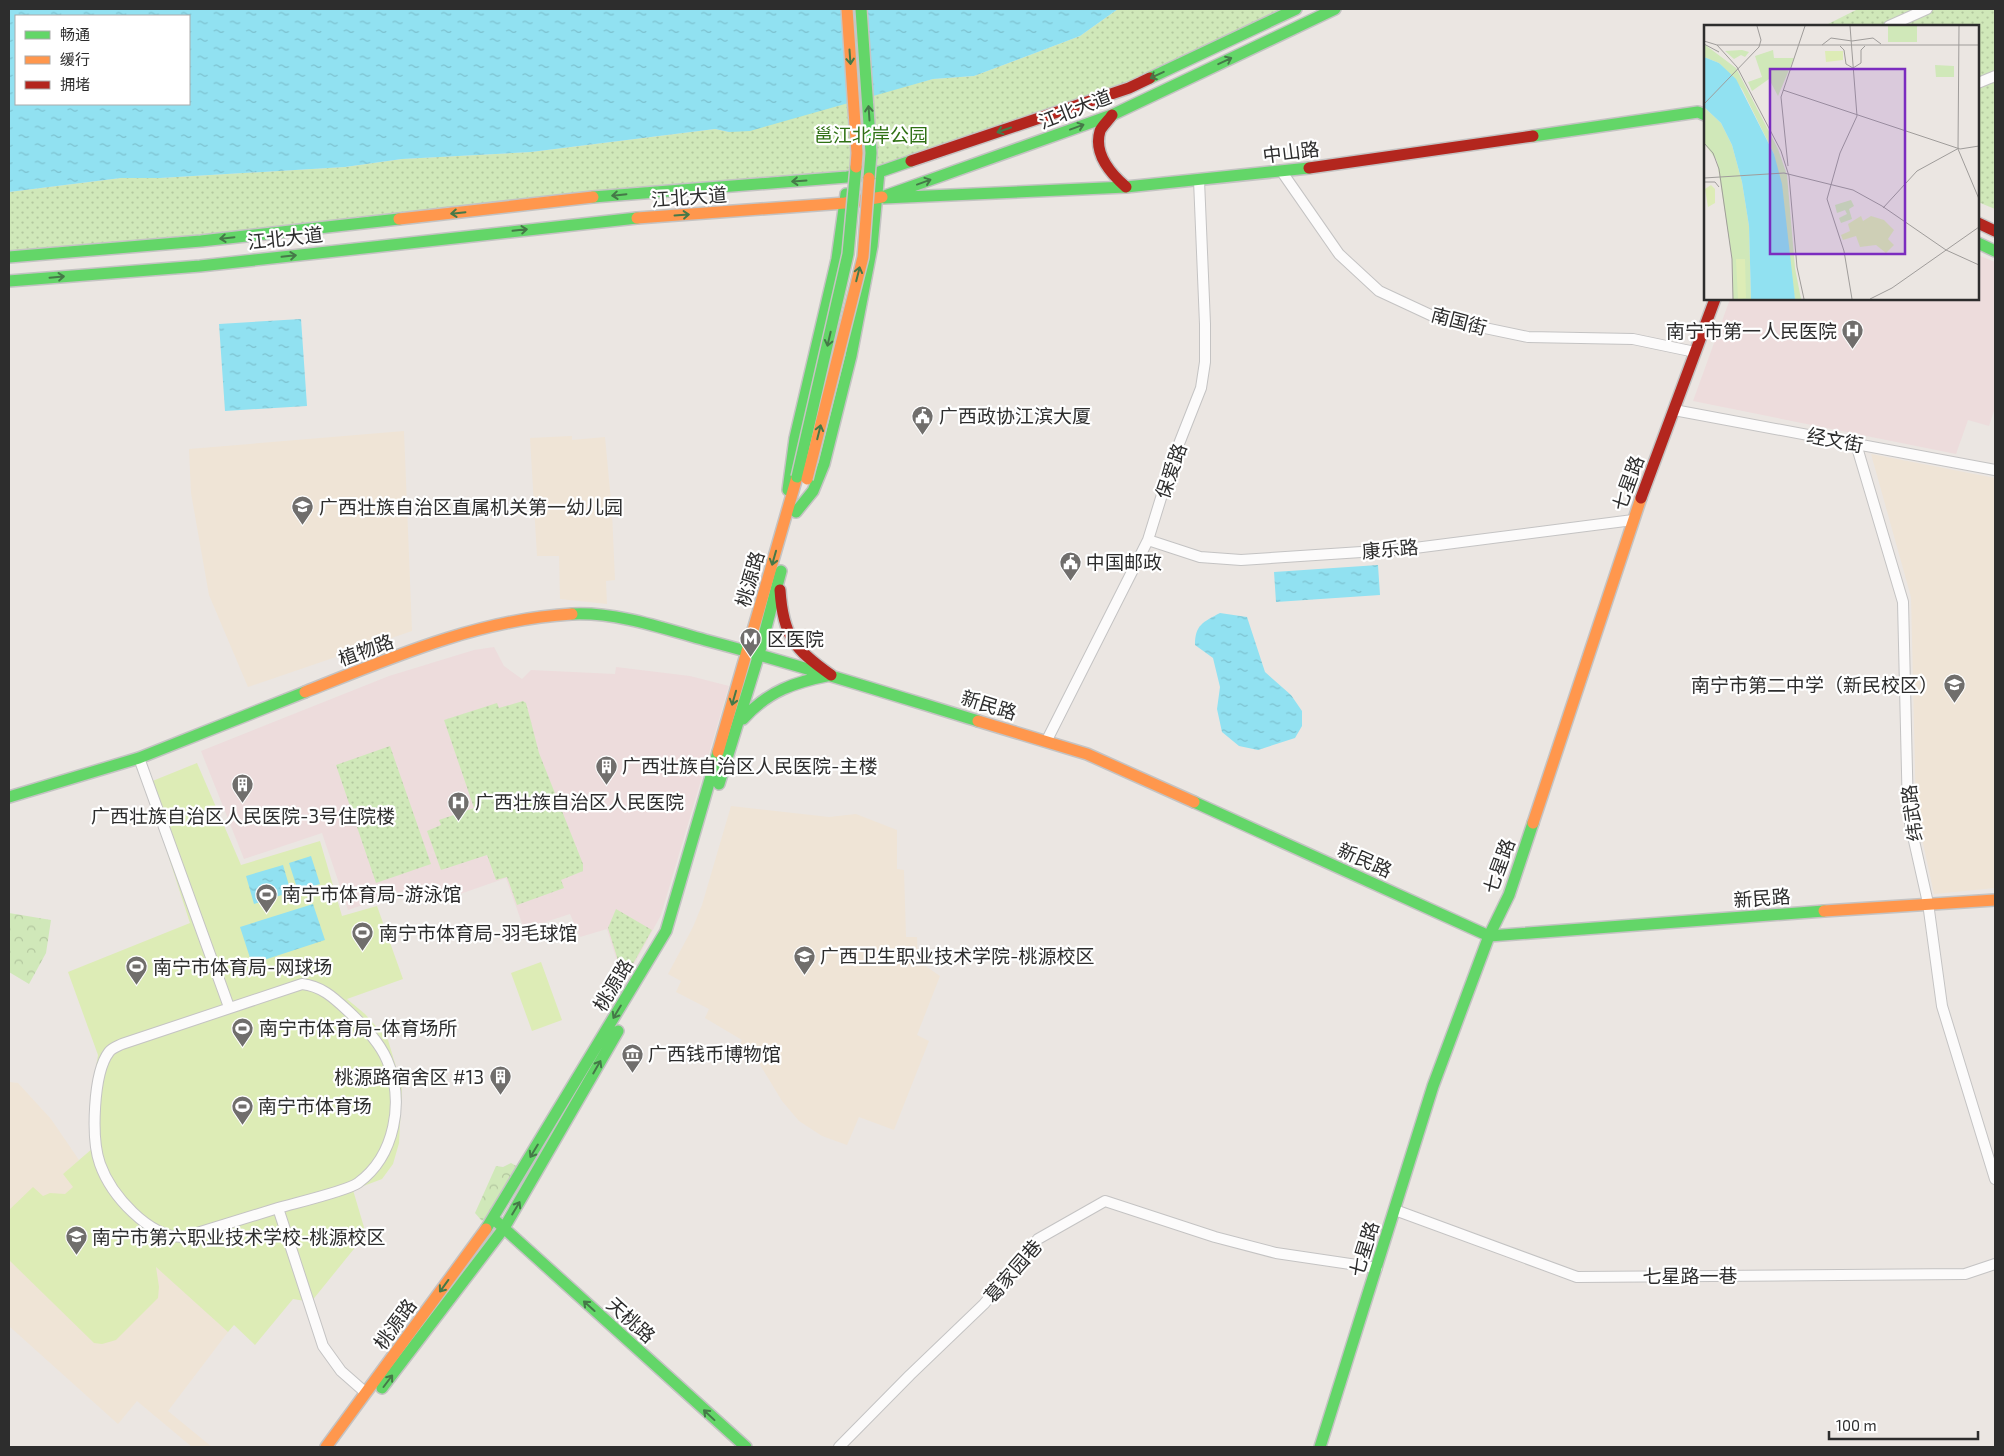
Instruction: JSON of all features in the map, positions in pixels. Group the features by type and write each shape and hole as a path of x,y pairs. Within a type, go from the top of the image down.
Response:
{"main road":[{"path":"802,478 848,254 857,153 847,9"},
{"path":"802,478 863,257 872,153 861,9"},
{"name":"江北大道","path":"9,257 201,241 623,194 847,177 879,172 1129,88 1296,9"},
{"name":"江北大道","path":"9,281 200,266 622,219 845,203 878,198 1112,115 1336,9"},
{"name":"中山路","path":"878,198 1126,187 1282,172 1703,114"},
{"path":"1112,115 1100,131 1101,158 1109,173 1126,187"},
{"path":"792,512 813,490 824,464 870,270 879,172"},
{"path":"792,512 788,478 795,438 837,258 847,177"},
{"path":"1979,223 1995,230"},
{"path":"1979,243 1995,250"},
{"name":"七星路","path":"1320,1447 1433,1086 1490,936 1509,895 1633,520 1715,300"},
{"name":"桃源路","path":"326,1447 494,1218 666,931 747,651 802,478"},
{"name":"桃源路","path":"337,1447 504,1228 673,934 759,654 780,575 792,512"},
{"path":"780,575 784,625 792,644 804,656 831,675"},
{"name":"植物路","path":"9,797 139,758 335,680 441,641 512,621 551,615 591,614 630,619 747,651"},
{"name":"新民路","path":"747,651 1048,740 1086,754 1490,936 1928,903 1995,900"},
{"path":"736,728 756,702 774,691 792,682 831,675"},
{"name":"天桃路","path":"494,1218 746,1447"}],"street":[{"path":"1895,25 1908,23 1927,9"},
{"path":"1979,83 1995,76"},
{"name":"南国街","path":"1282,172 1345,260 1379,291 1437,318 1528,338 1633,338 1695,352"},
{"name":"保爱路","path":"1048,740 1148,540 1174,459 1201,388 1205,362 1199,180"},
{"name":"经文街","path":"1674,410 1995,470"},
{"name":"纬武路","path":"1856,444 1903,602 1908,814 1928,903 1942,1006 1995,1179"},
{"name":"康乐路","path":"1148,540 1200,557 1241,560 1407,549 1633,520"},
{"path":"139,758 230,1007"},
{"path":"302,984 314,985 341,1004 375,1041 387,1059 396,1090 394,1119 388,1148 372,1170 357,1185 278,1208 184,1237 173,1237 138,1217 116,1196 100,1163 94,1128 102,1064 110,1050 122,1044 302,984"},
{"name":"葛家园巷","path":"840,1447 910,1375 984,1304 1038,1239 1105,1202 1215,1237 1276,1253 1376,1268"},
{"path":"278,1208 323,1346 341,1371 366,1393"},
{"name":"七星路一巷","path":"1395,1210 1577,1277 1965,1274 1995,1264"}],"shaded area":[{"name":"南宁市第一人民医院","path":"1979,255 1995,262 1995,408 1989,426 1968,420 1956,454 1693,401 1730,300 1979,300"},
{"name":"广西壮族自治区直属机关第一幼儿园","path":"404,431 412,631 248,687 209,595 191,493 189,449"},
{"path":"572,436 572,440 605,437 612,512 615,580 606,581 607,604 560,599 559,556 537,556 530,438"},
{"name":"南宁市第二中学（新民校区）","path":"1871,454 1995,478 1995,888 1934,894 1916,811 1911,597"},
{"name":"广西壮族自治区人民医院","path":"494,647 504,666 522,679 531,670 615,674 616,667 690,676 729,686 661,915 624,983 607,929 580,937 570,914 524,929 506,878 431,904 424,884 348,910 322,833 244,859 201,751 389,676 474,650"},
{"name":"广西卫生职业技术学院-桃源校区","path":"731,806 829,817 856,814 897,830 897,869 904,870 906,937 917,937 918,961 940,976 917,1035 929,1041 894,1130 859,1117 847,1145 822,1136 799,1121 782,1101 759,1063 738,1050 742,1040 705,1018 709,1009 676,992 681,981 668,974 693,927 702,905"},
{"name":"南宁市第六职业技术学校-桃源校区","path":"9,1082 18,1083 51,1119 79,1160 63,1174 133,1245 228,1332 168,1411 212,1447 192,1447 137,1401 118,1424 9,1326"}],"green space":[{"name":"邕江北岸公园","path":"1118,9 1296,9 1129,88 879,172 9,257 9,192 121,178 160,178 345,167 402,159 531,152 715,129 729,132 933,79 974,76 1080,36"},
{"path":"1858,9 1995,9 1995,209 1979,202 1979,25 1826,25"},
{"path":"523,701 526,703 539,753 583,864 583,871 561,880 564,888 517,905 507,877 496,880 487,855 441,870 427,831 441,825 439,820 474,808 444,720 497,703 499,708"},
{"path":"390,746 431,864 376,883 336,765"},
{"name":"南宁市体育局-体育场所","path":"197,763 241,865 320,841 342,916 377,906 403,979 347,999 365,1014 388,1040 402,1087 399,1143 393,1164 382,1179 353,1190 366,1234 311,1302 293,1299 255,1345 234,1325 228,1332 156,1267 159,1287 158,1298 116,1340 102,1344 94,1343 9,1260 9,1210 33,1187 43,1196 50,1193 65,1194 73,1187 63,1174 93,1148 94,1080 98,1055 68,972 190,923 145,784"},
{"path":"616,909 652,930 624,980 608,928"},
{"path":"9,913 51,920 46,953 29,984 9,972"},
{"path":"541,962 562,1020 532,1031 511,973"},
{"path":"511,1163 518,1167 495,1207 482,1221 475,1213 496,1166 503,1167"}],"water":[{"path":"9,9 1118,9 1080,36 974,76 933,79 750,131 729,132 715,129 531,152 402,159 345,167 160,178 121,178 9,192"},
{"path":"301,319 307,406 225,411 219,324"},
{"path":"1378,565 1380,595 1276,602 1274,572"},
{"path":"1220,613 1247,617 1265,672 1291,695 1302,711 1302,726 1295,738 1258,750 1239,746 1222,732 1217,709 1220,687 1213,658 1195,645 1198,628"},
{"path":"311,856 320,884 298,891 289,863"},
{"path":"283,865 291,892 254,904 246,876"},
{"path":"313,904 325,940 252,964 240,927"}],"traffic: fast":[{"path":"861,9 871,153 869,178"},
{"path":"1150,78 1296,9"},
{"path":"882,197 1112,115 1335,9"},
{"path":"1533,136 1698,112 1704,115"},
{"path":"593,197 847,177 879,172 911,161"},
{"path":"797,477 848,254 856,167"},
{"path":"884,198 1126,187 1309,168"},
{"path":"796,512 813,491 824,464 851,356 872,246 879,172"},
{"path":"788,490 795,438 837,259 846,194"},
{"path":"9,281 200,266 637,218"},
{"path":"9,257 201,241 399,219"},
{"path":"1979,243 1995,251"},
{"path":"719,784 759,654 781,571"},
{"path":"572,614 623,618 656,626 808,669 978,721"},
{"path":"743,719 762,701 783,689 831,675"},
{"path":"9,797 139,758 305,692"},
{"path":"486,1229 666,931 718,752"},
{"path":"1194,802 1489,936 1824,911"},
{"path":"1320,1447 1433,1086 1489,936 1509,895 1533,823"},
{"path":"382,1388 504,1228 618,1031"},
{"path":"496,1221 746,1447"}],"traffic: slow":[{"path":"847,9 857,153 856,167"},
{"path":"807,479 863,257 869,178"},
{"path":"399,219 593,197"},
{"path":"637,218 845,203 882,197"},
{"path":"718,752 797,477"},
{"path":"1533,823 1641,498"},
{"path":"305,692 370,666 470,632 538,617 572,614"},
{"path":"978,721 1087,754 1194,802"},
{"path":"1824,911 1995,900"},
{"path":"326,1447 486,1229"}],"traffic: jam":[{"path":"911,161 1129,88 1150,78"},
{"path":"1112,115 1100,131 1098,139 1099,148 1109,170 1126,187"},
{"path":"1309,168 1533,136"},
{"path":"1979,223 1995,231"},
{"path":"1641,498 1715,300"},
{"path":"780,590 784,619 793,640 799,649 831,675"}],"place":[{"name":"南宁市第一人民医院","path":"1853,350"},
{"name":"广西政协江滨大厦","path":"923,435"},
{"name":"广西壮族自治区直属机关第一幼儿园","path":"303,526"},
{"name":"中国邮政","path":"1070,581"},
{"name":"区医院","path":"751,658"},
{"name":"南宁市第二中学（新民校区）","path":"1954,704"},
{"name":"广西壮族自治区人民医院-主楼","path":"606,785"},
{"name":"广西壮族自治区人民医院-3号住院楼","path":"243,804"},
{"name":"广西壮族自治区人民医院","path":"459,821"},
{"name":"南宁市体育局-游泳馆","path":"266,913"},
{"name":"南宁市体育局-羽毛球馆","path":"363,952"},
{"name":"广西卫生职业技术学院-桃源校区","path":"804,975"},
{"name":"南宁市体育局-网球场","path":"137,986"},
{"name":"南宁市体育局-体育场所","path":"243,1047"},
{"name":"广西钱币博物馆","path":"632,1073"},
{"name":"桃源路宿舍区 #13","path":"500,1096"},
{"name":"南宁市体育场","path":"242,1125"},
{"name":"南宁市第六职业技术学校-桃源校区","path":"76,1256"}]}
